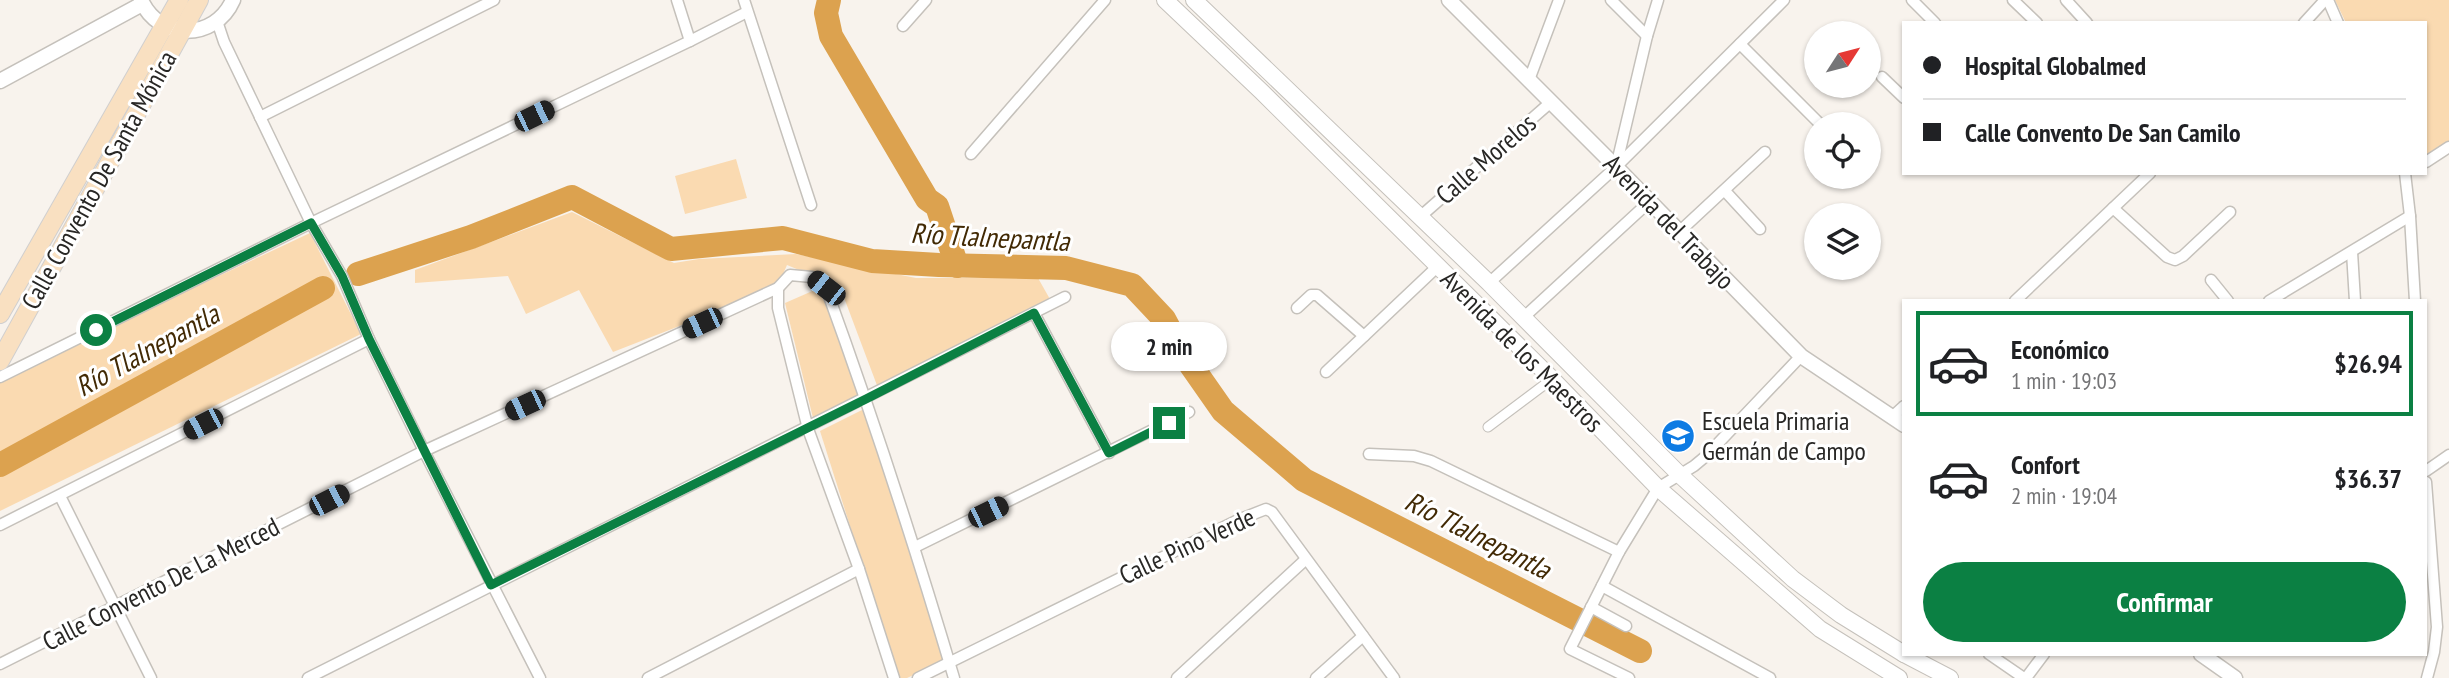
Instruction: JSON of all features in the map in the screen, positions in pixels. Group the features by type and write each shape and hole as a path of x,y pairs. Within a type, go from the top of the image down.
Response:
{"main road":[{"name":"Calle Convento De Santa Mónica","path":"0,361 173,29 179,0"},
{"name":"Calle Convento De Santa Mónica","path":"0,314 173,29 199,0"},
{"name":"Avenida de los Maestros","path":"1165,0 1262,92 1552,379 1658,488 1820,629 1899,678"},
{"name":"Avenida de los Maestros","path":"1194,0 1524,317 1679,475 1793,579 1841,615 1902,653"},
{"name":"Avenida de los Maestros","path":"1908,656 1950,678"}],"street":[{"path":"0,81 141,2 148,13 173,29 202,30 217,21 233,0"},
{"path":"260,117 494,0"},
{"path":"677,0 691,41"},
{"path":"903,26 926,0"},
{"path":"971,154 1105,0"},
{"name":"Avenida del Trabajo","path":"1449,0 1801,356 1898,421"},
{"path":"1529,80 1559,0"},
{"path":"1611,0 1647,36"},
{"path":"1616,167 1658,0"},
{"path":"1489,283 1616,167 1784,0"},
{"path":"1912,0 1933,21"},
{"path":"2013,0 2034,21"},
{"path":"2066,0 2085,21"},
{"path":"2306,21 2327,0 2337,21"},
{"path":"0,377 311,223 691,41 745,6 811,205"},
{"path":"217,21 311,223 344,280 369,339 424,452 540,678"},
{"path":"1740,44 1808,112"},
{"path":"1882,77 1902,96"},
{"name":"Calle Morelos","path":"1420,216 1551,102"},
{"path":"2427,161 2449,147"},
{"path":"1679,232 1765,152"},
{"path":"2017,299 2148,175"},
{"path":"2404,175 2410,216 2415,299"},
{"path":"1725,191 1760,229"},
{"path":"1524,317 1649,202"},
{"path":"2113,208 2167,257 2175,260 2183,256 2230,212"},
{"path":"2272,299 2410,216"},
{"path":"2352,252 2356,299"},
{"path":"1326,372 1437,267"},
{"path":"894,678 859,569 808,429 778,308 778,288 790,275 812,277 826,288 915,547 954,678"},
{"path":"2211,279 2226,299"},
{"name":"Calle Convento De La Merced","path":"0,664 424,452 778,288"},
{"path":"1297,308 1311,295 1317,295 1364,336"},
{"path":"308,678 808,429 1065,297"},
{"path":"1034,313 1109,453"},
{"path":"0,525 369,339"},
{"path":"1629,678 1570,649 1619,552 1658,488 1706,456 1801,356"},
{"path":"1489,428 1552,379"},
{"path":"915,547 1189,412"},
{"path":"1369,454 1414,456 1431,461 1619,552"},
{"path":"2427,470 2449,454"},
{"path":"2427,495 2437,627 2427,678"},
{"path":"60,496 151,678"},
{"name":"Calle Pino Verde","path":"918,678 1263,509 1272,512 1394,678"},
{"path":"1177,678 1305,559"},
{"path":"648,678 859,569"},
{"path":"1602,586 1770,678"},
{"path":"1590,611 1626,626"},
{"path":"1316,678 1363,636"},
{"path":"1992,656 2025,678 2042,656"},
{"path":"2204,656 2235,678"}],"shaded area":[{"path":"2335,0 2449,0 2449,141 2427,154 2427,21 2345,21"},
{"path":"736,159 747,198 685,214 675,176"},
{"path":"572,212 674,263 699,259 796,254 916,278 1038,278 1051,301 878,388 840,287 787,265 777,288 613,352 579,290 526,314 508,276 415,283 415,270"},
{"path":"310,233 361,334 0,511 0,379"},
{"path":"817,289 826,304 859,395 813,418 785,303"},
{"path":"864,409 944,661 907,678 898,678 820,431"}],"waterway":[{"path":"829,0 826,13 831,36 927,199 937,206 957,266"},
{"name":"Río Tlalnepantla","path":"358,274 471,237 572,197 671,249 783,238 872,261 1066,268 1132,285 1164,319 1181,351 1223,411 1304,480 1640,651"},
{"name":"Río Tlalnepantla","path":"0,465 323,288"}],"place":[{"name":"Escuela Primaria Germán de Campo","path":"1678,436"}],"route":[{"path":"96,330 311,223 342,276 369,339 491,585 1034,313 1109,453 1169,423"}]}
